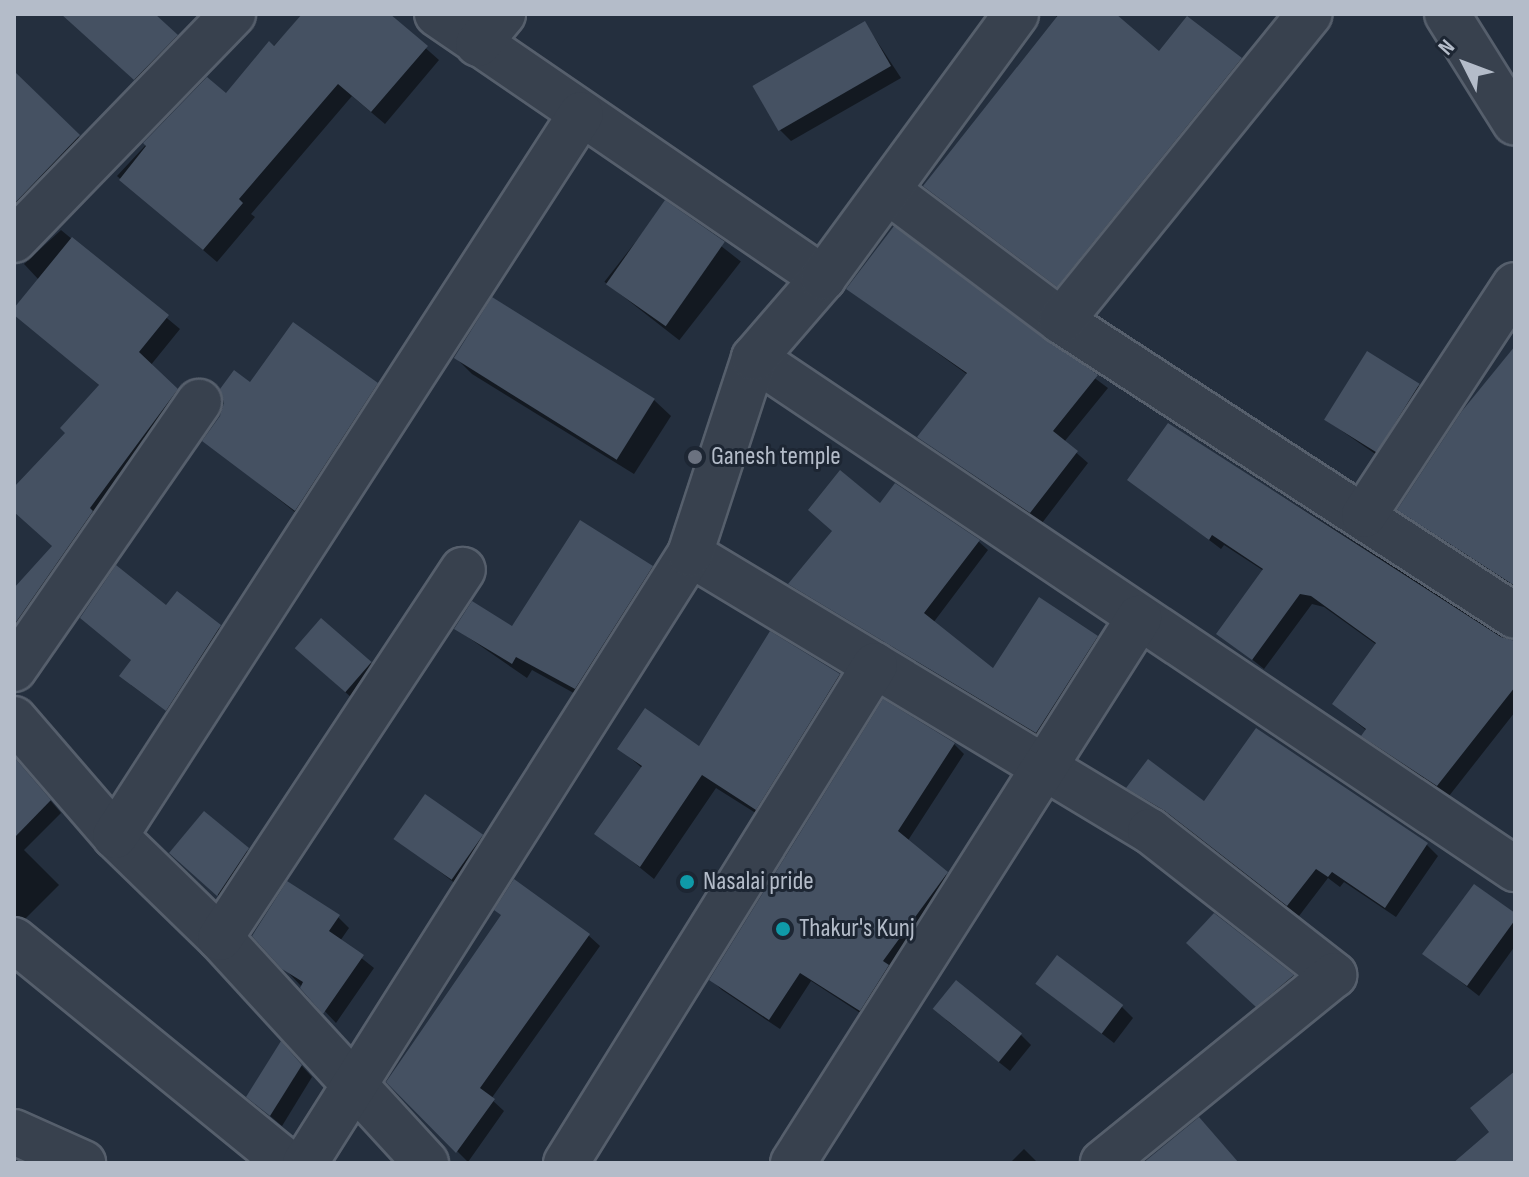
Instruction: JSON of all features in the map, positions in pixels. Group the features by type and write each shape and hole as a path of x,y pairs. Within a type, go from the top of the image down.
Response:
{"street":[{"path":"14,240 233,14"},
{"path":"437,14 491,29 581,114 823,278"},
{"path":"305,1163 690,554 754,358 823,278 1016,14"},
{"path":"1061,321 1310,14"},
{"path":"1447,14 1515,123"},
{"path":"115,836 581,114"},
{"path":"888,191 1061,321 1364,515 1515,616"},
{"path":"1364,515 1515,285"},
{"path":"754,358 1515,869"},
{"path":"14,669 199,402"},
{"path":"690,554 1150,831 1334,975 1103,1163"},
{"path":"220,938 463,570"},
{"path":"793,1163 1139,618"},
{"path":"566,1163 875,665"},
{"path":"14,719 115,836 220,938 426,1163"},
{"path":"14,940 287,1163"},
{"path":"14,1132 83,1163"}],"building":[{"path":"61,14 155,14 178,35 134,80"},
{"path":"302,14 390,14 428,46 371,112 338,84 239,199 243,203 203,250 119,180 146,146 143,143 207,77 226,93 269,41 274,46"},
{"path":"1059,14 1116,14 1159,51 1187,16 1242,58 1057,287 923,186"},
{"path":"865,21 891,66 778,131 752,86"},
{"path":"14,71 80,135 14,204"},
{"path":"665,200 725,242 666,326 606,284"},
{"path":"894,226 1098,375 1053,431 1078,451 1030,513 917,437 967,373 846,289"},
{"path":"72,237 169,315 139,352 178,389 90,508 93,511 14,625 14,588 52,546 14,512 14,487 65,433 60,428 99,385 14,315 14,308"},
{"path":"492,297 655,399 617,460 454,358"},
{"path":"293,322 378,383 295,511 202,441 220,416 224,403 220,389 234,370 250,382"},
{"path":"1515,346 1515,586 1397,510 1462,411"},
{"path":"1367,351 1420,384 1377,453 1324,420"},
{"path":"1168,423 1501,637 1515,641 1515,687 1437,786 1361,736 1366,729 1332,704 1376,643 1311,596 1300,594 1252,660 1216,634 1263,569 1212,535 1209,540 1127,480"},
{"path":"840,470 880,503 895,483 980,540 924,613 993,668 1039,597 1098,636 1036,733 788,584 832,531 808,510"},
{"path":"580,520 653,566 575,689 516,657 512,664 454,629 472,601 512,626"},
{"path":"116,565 166,605 177,591 221,625 166,711 119,676 131,660 80,618"},
{"path":"321,618 372,662 345,692 295,648"},
{"path":"770,631 840,674 756,810 702,775 640,867 594,834 642,766 617,749 645,708 699,746"},
{"path":"883,699 955,743 898,831 948,872 883,961 889,965 860,1011 800,973 769,1020 709,980"},
{"path":"1256,728 1428,843 1385,908 1332,872 1328,877 1316,869 1287,906 1165,811 1126,788 1148,759 1204,801"},
{"path":"14,757 51,800 14,838"},
{"path":"425,794 483,835 452,880 393,839"},
{"path":"204,811 249,848 217,896 169,853"},
{"path":"514,879 590,934 480,1088 495,1099 456,1153 386,1082 501,915 494,910"},
{"path":"287,881 340,915 329,931 364,955 323,1014 300,988 303,982 282,969 252,936"},
{"path":"1474,884 1515,913 1515,920 1467,986 1422,954"},
{"path":"1214,913 1294,975 1256,1007 1186,943"},
{"path":"1057,955 1123,1005 1102,1034 1035,984"},
{"path":"956,980 1022,1033 999,1062 933,1009"},
{"path":"281,1041 302,1065 270,1116 246,1097"},
{"path":"1515,1071 1515,1163 1453,1163 1489,1132 1470,1108"},
{"path":"1199,1117 1239,1163 1143,1163"}],"place":[{"name":"Ganesh temple","path":"695,457"},
{"name":"Nasalai pride","path":"687,882"},
{"name":"Thakur's Kunj","path":"783,929"}]}
